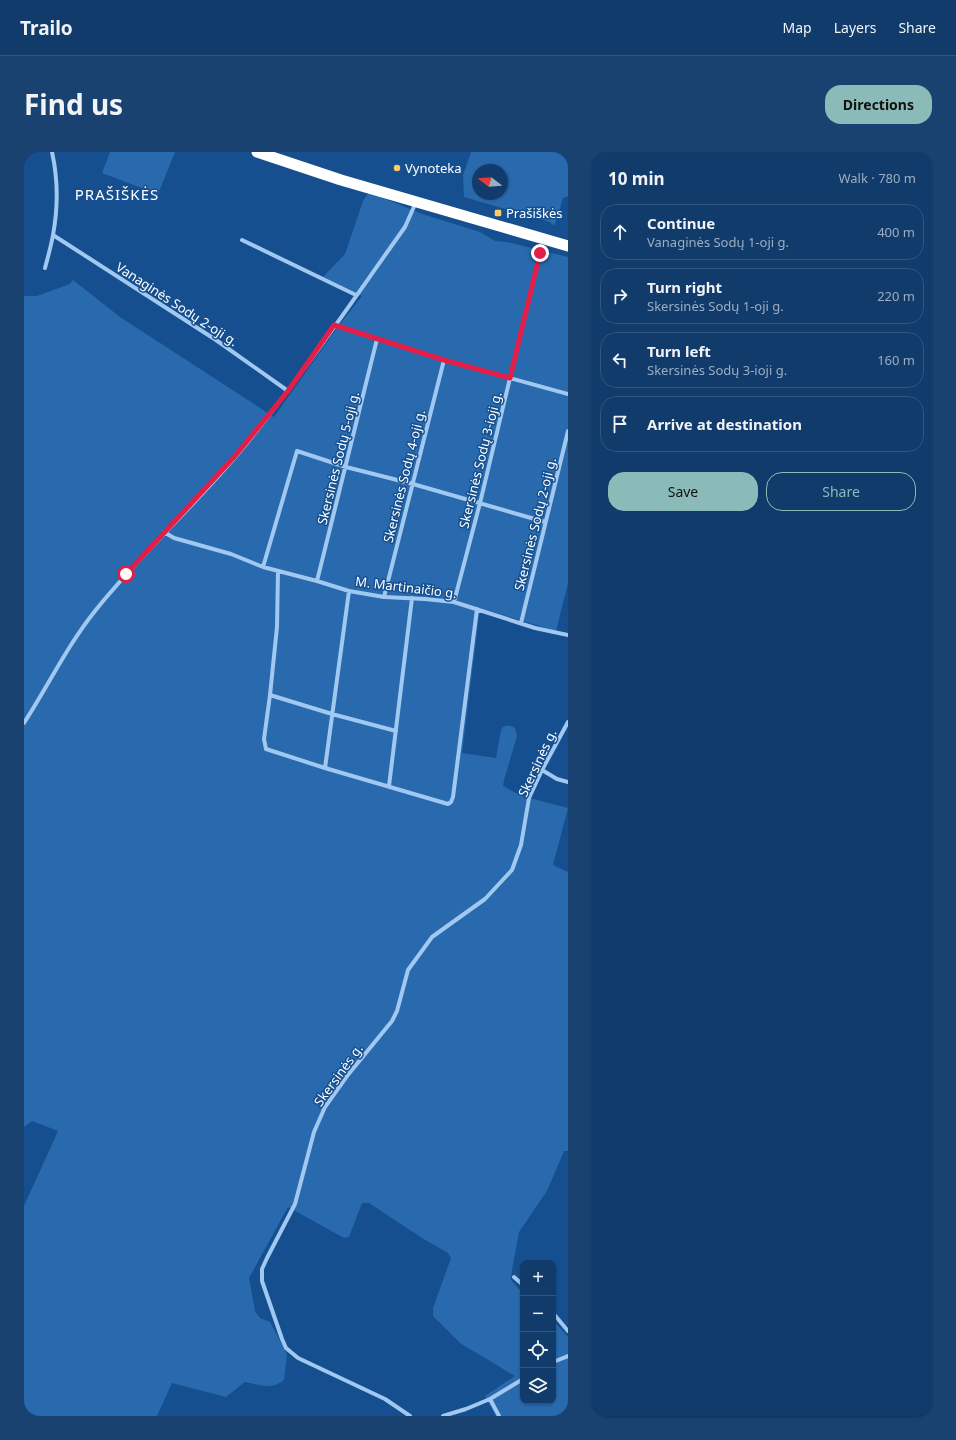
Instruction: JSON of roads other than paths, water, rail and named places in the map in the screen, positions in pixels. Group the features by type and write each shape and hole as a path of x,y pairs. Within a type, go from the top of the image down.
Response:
{"highway":[{"path":"257,152 341,180 568,246"},
{"path":"278,152 568,239"}],"street":[{"path":"45,268 53,235 56,208 56,176 52,152"},
{"path":"24,722 78,634 126,574 235,456 288,391 405,227 416,202"},
{"name":"Vanaginės Sodų 2-oji g.","path":"53,235 216,340 288,391"},
{"path":"242,240 356,295"},
{"name":"Skersinės Sodų 3-ioji g.","path":"454,602 480,502 540,253"},
{"path":"334,325 444,360 568,394"},
{"name":"Skersinės Sodų 5-oji g.","path":"317,581 377,339"},
{"name":"Skersinės Sodų 4-oji g.","path":"384,597 444,360"},
{"name":"Skersinės Sodų 2-oji g.","path":"521,623 568,431"},
{"path":"264,567 297,451 346,467 480,502 546,522"},
{"name":"M. Martinaičio g.","path":"164,532 174,538 231,554 264,567 349,591 384,597 454,602 535,628 568,635"},
{"path":"278,571 277,627 264,739 266,749 448,804 451,802 458,762 477,609"},
{"path":"325,768 349,591"},
{"path":"389,786 412,598"},
{"path":"270,695 332,714 396,731"},
{"name":"Skersinės g.","path":"410,1416 385,1399 298,1358 286,1348 262,1281 262,1269 295,1204 314,1132 325,1107 347,1076 392,1021 397,1011 408,970 432,937 485,900 512,870 521,845 529,798 542,770 568,722"},
{"path":"542,770 557,779 568,782"},
{"path":"514,1277 520,1282"},
{"path":"556,1317 568,1331"},
{"path":"556,1361 568,1356"},
{"path":"443,1416 466,1409 490,1399 520,1381"},
{"path":"490,1399 499,1416"}],"place":[{"name":"Vynoteka","path":"397,168"},
{"name":"Prašiškės","path":"498,213"}],"district":[{"name":"PRAŠIŠKĖS","path":"117,195"}]}
